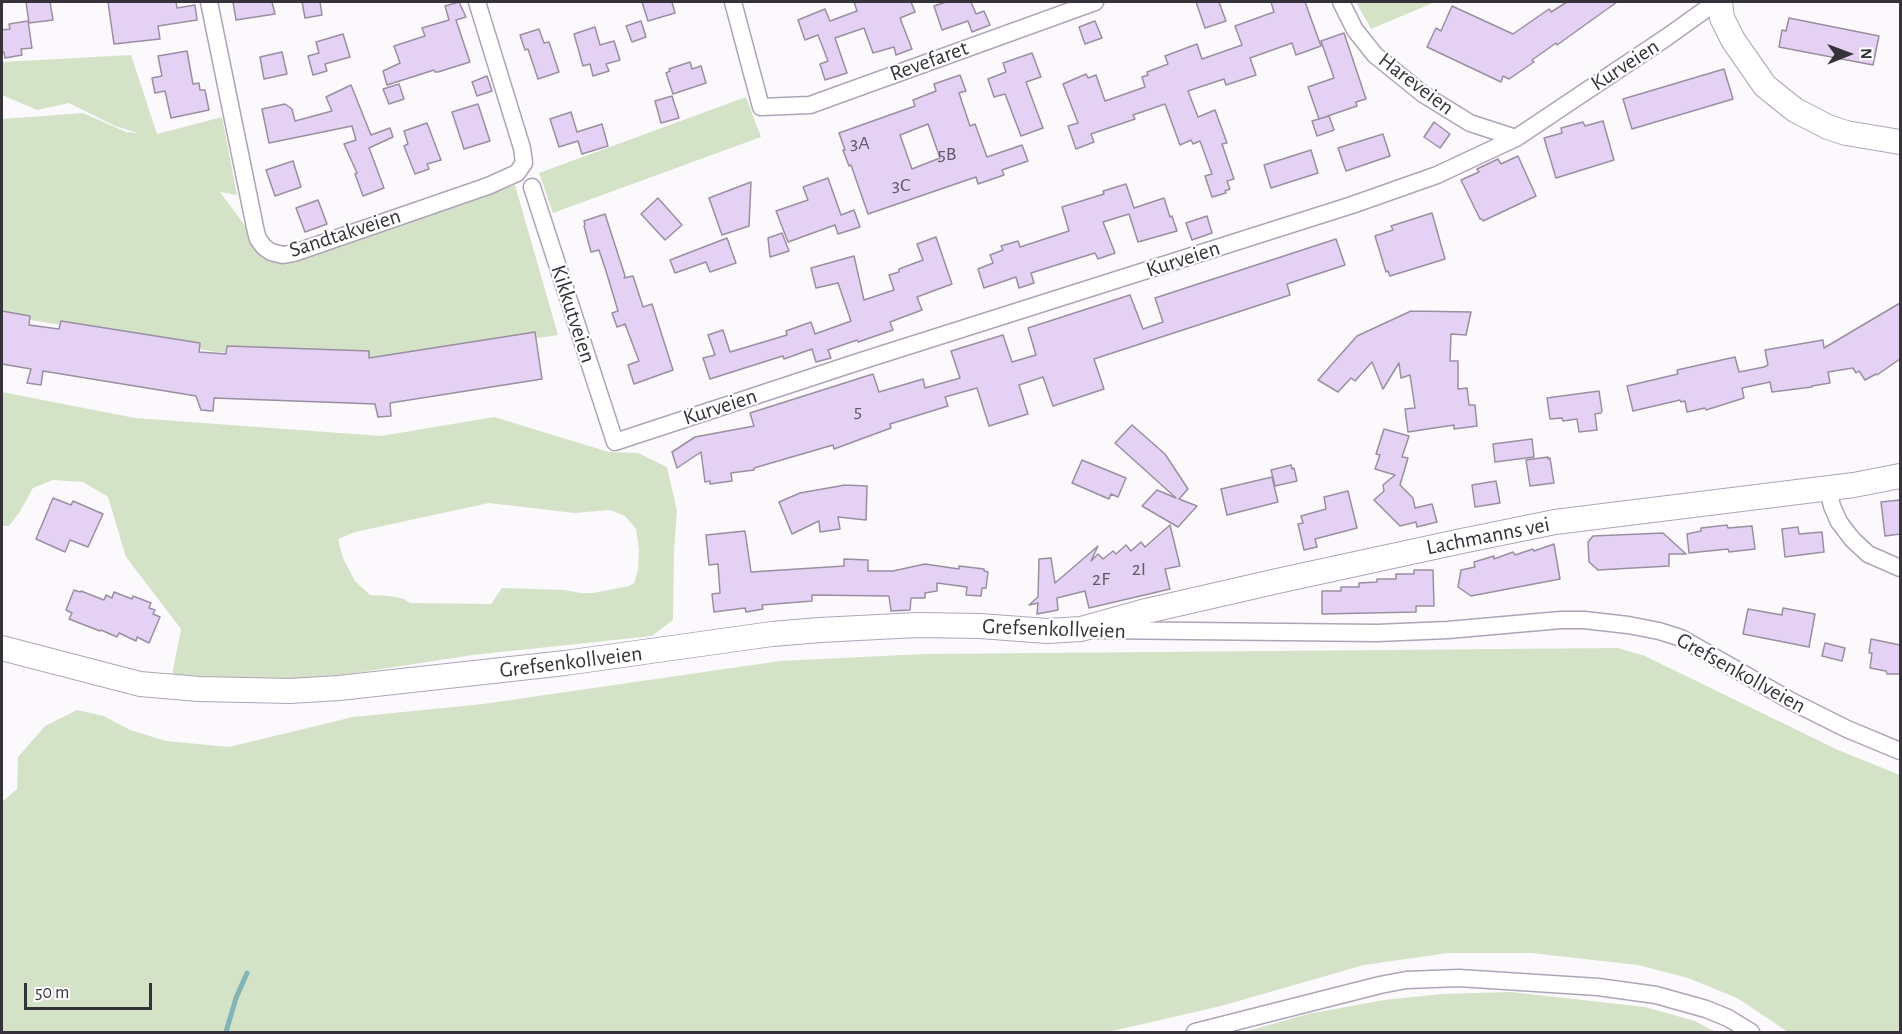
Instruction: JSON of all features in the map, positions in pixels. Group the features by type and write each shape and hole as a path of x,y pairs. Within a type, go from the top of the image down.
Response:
{"street":[{"name":"Sandtakveien","path":"209,2 258,239 264,247 277,254 294,254 488,186 518,173 524,163 522,148 477,2"},
{"name":"Revefaret","path":"733,2 761,107 810,105 1095,2"},
{"name":"Hareveien","path":"1341,2 1355,30 1375,55 1423,94 1470,123 1516,138"},
{"name":"Kurveien","path":"615,442 872,357 1352,205 1437,175 1516,138 1718,2"},
{"path":"1718,2 1722,18 1733,40 1765,86 1788,104 1810,118 1846,134 1900,142"},
{"name":"Kikkutveien","path":"532,187 615,442"},
{"name":"Lachmanns vei","path":"1081,629 1143,622 1457,542 1555,522 1828,489 1900,476"},
{"path":"1828,489 1839,522 1852,539 1868,554 1900,568"},
{"name":"Grefsenkollveien","path":"1143,622 1415,632 1572,620 1628,625 1681,638 1791,701 1847,729 1900,751"},
{"name":"Grefsenkollveien","path":"2,648 140,684 290,691 339,688 565,663 772,634 820,630 917,625 980,626 1047,631 1081,629"},
{"path":"1195,1032 1380,985 1406,980 1459,978 1598,987 1656,995 1706,1009 1728,1018 1751,1032"}],"green space":[{"path":"1356,2 1435,2 1371,29"},
{"path":"131,55 157,134 222,117 237,195 220,192 272,262 515,185 558,335 378,362 216,352 2,315 2,119 83,113 126,132 138,133 115,126 69,103 37,110 2,95 2,62"},
{"path":"746,97 761,137 553,213 539,173"},
{"path":"2,392 135,418 381,436 494,417 609,452 638,453 667,467 677,511 673,620 652,636 473,655 310,680 170,686 181,629 126,557 108,497 83,482 53,480 33,488 9,526 2,526","holes":["489,503 574,513 610,510 625,516 636,529 639,549 638,570 634,583 593,593 502,588 491,604 410,603 390,596 370,595 355,581 343,558 338,539 355,532"]},
{"path":"1618,648 1645,656 1838,750 1900,775 1900,1032 1788,1032 1737,998 1688,978 1638,965 1531,953 1448,953 1364,965 1221,1006 1108,1032 2,1032 2,802 17,789 18,757 45,726 77,710 104,716 130,730 166,741 229,747 353,717 483,704 780,661 924,654"},
{"path":"1511,992 1645,1007 1695,1021 1715,1032 1244,1032 1308,1014 1384,1000 1442,994"}],"building":[{"path":"26,2 50,2 53,20 29,23"},
{"path":"108,2 176,2 177,8 195,5 197,20 158,26 160,39 114,44"},
{"path":"233,2 272,2 275,14 236,20"},
{"path":"302,2 320,2 322,15 305,18"},
{"path":"459,2 466,17 456,20 470,62 438,72 434,70 387,85 383,71 400,63 394,46 425,36 422,28 449,20 445,6"},
{"path":"642,2 672,2 675,13 648,21"},
{"path":"854,2 911,2 915,12 900,18 912,49 896,55 894,47 873,53 864,28 835,38 847,73 825,80 820,64 828,61 818,35 805,40 798,20 825,9 830,21 857,11"},
{"path":"946,2 971,2 976,14 984,11 990,25 972,32 968,21 942,30 934,6"},
{"path":"1196,2 1219,2 1226,21 1205,28"},
{"path":"1271,2 1305,2 1321,46 1296,55 1292,43 1250,58 1256,75 1226,85 1224,79 1188,91 1198,117 1215,110 1227,143 1222,144 1234,179 1227,181 1230,189 1225,191 1226,193 1212,197 1205,176 1212,174 1200,141 1193,144 1191,140 1180,145 1165,104 1133,115 1135,119 1091,134 1094,142 1076,149 1068,126 1078,123 1063,84 1086,74 1088,78 1096,75 1105,101 1145,87 1142,77 1148,75 1147,72 1168,64 1165,56 1197,44 1202,59 1242,45 1235,26 1274,12"},
{"path":"1567,2 1617,2 1532,60 1534,62 1509,79 1503,76 1501,82 1427,47 1436,28 1441,31 1452,6 1513,34 1549,9 1551,12"},
{"path":"1789,18 1879,36 1873,65 1779,47 1782,30 1786,31"},
{"path":"28,21 32,48 21,49 22,55 5,58 2,52 2,30 10,29 9,24"},
{"path":"641,21 646,37 632,42 626,26"},
{"path":"1095,21 1102,38 1085,44 1079,27"},
{"path":"595,27 600,45 614,41 620,60 606,64 609,71 593,76 590,64 583,66 574,34"},
{"path":"539,29 544,43 549,42 559,72 538,79 528,49 525,50 520,35"},
{"path":"1344,33 1366,99 1356,102 1357,106 1319,119 1308,87 1334,78 1321,41"},
{"path":"343,34 350,57 325,64 327,71 313,75 308,56 319,53 316,42"},
{"path":"187,51 193,84 199,83 200,90 205,90 209,110 171,118 165,91 155,93 152,78 162,76 158,56"},
{"path":"282,52 287,74 264,79 260,57"},
{"path":"1032,53 1041,77 1026,82 1043,128 1021,136 1005,94 994,97 988,79 1006,72 1003,63"},
{"path":"690,62 692,69 701,66 706,83 673,94 666,73 670,71 669,69"},
{"path":"1724,69 1733,99 1632,129 1623,99"},
{"path":"960,75 966,91 959,93 970,126 975,124 987,157 1022,145 1028,161 1002,170 1004,175 978,184 976,177 868,214 851,165 849,166 843,150 845,150 839,133 915,106 913,100 936,91 934,84","holes":["928,124 940,158 912,169 900,135"]},
{"path":"487,76 492,91 477,96 472,82"},
{"path":"399,84 404,99 389,104 383,89"},
{"path":"351,85 371,135 390,128 393,137 369,148 384,188 363,196 355,174 357,173 344,144 356,140 352,126 269,143 262,109 285,104 292,109 295,121 332,111 326,97"},
{"path":"672,96 679,118 661,123 655,101"},
{"path":"478,104 490,141 464,149 452,112"},
{"path":"571,112 577,132 602,124 608,146 582,154 578,141 559,147 550,119"},
{"path":"1329,116 1334,130 1317,136 1312,121"},
{"path":"1603,121 1614,160 1556,178 1544,138 1562,133 1561,128 1583,122 1585,126"},
{"path":"1434,122 1450,134 1440,148 1424,137"},
{"path":"427,123 441,160 427,164 429,169 415,174 404,146 408,144 404,131"},
{"path":"1383,134 1390,156 1346,171 1338,148"},
{"path":"1311,150 1318,173 1271,188 1264,165"},
{"path":"1518,156 1536,196 1483,221 1461,180 1479,172 1477,169 1498,159 1501,164"},
{"path":"293,161 301,187 275,196 266,170"},
{"path":"828,178 841,215 854,210 860,227 838,234 835,225 788,242 776,211 808,200 803,187"},
{"path":"751,182 749,226 722,235 709,198"},
{"path":"1126,184 1134,208 1164,198 1177,231 1138,242 1129,214 1103,222 1115,253 1098,259 1095,253 1031,273 1034,283 1019,288 1016,277 984,288 978,269 993,263 990,255 1003,250 1001,246 1018,241 1020,247 1069,231 1062,207 1104,194 1103,191"},
{"path":"658,198 682,225 665,240 641,214"},
{"path":"318,200 327,224 305,232 296,208"},
{"path":"1432,213 1445,259 1390,276 1388,271 1386,272 1375,236 1393,230 1391,226"},
{"path":"605,214 624,278 633,276 643,307 652,304 673,370 634,384 628,365 639,361 625,324 617,327 612,313 618,311 606,271 599,250 591,252 584,226 584,221"},
{"path":"1207,216 1212,233 1192,240 1186,223"},
{"path":"782,233 789,251 770,257 768,238"},
{"path":"936,237 952,284 917,297 922,310 890,322 893,330 828,350 831,358 816,362 812,349 710,379 703,358 715,355 708,335 723,330 730,352 787,335 786,331 811,322 815,334 851,321 838,283 816,288 811,268 854,256 864,300 894,290 889,275 923,260 917,244"},
{"path":"727,238 736,263 710,272 706,262 675,273 670,260"},
{"path":"1336,239 1345,265 1287,284 1290,295 1094,359 1104,389 1053,406 1043,377 1019,385 1028,414 989,426 977,388 945,397 948,406 890,424 891,428 834,449 833,445 754,468 754,470 731,473 732,481 710,484 710,481 705,482 701,452 677,468 672,452 695,437 754,426 750,413 873,374 879,392 923,379 925,388 960,378 951,351 1003,335 1012,362 1036,355 1028,328 1130,295 1143,329 1163,322 1155,298"},
{"path":"1900,303 1900,359 1877,375 1865,380 1859,371 1856,373 1853,368 1828,372 1830,383 1812,387 1772,392 1770,382 1742,388 1744,398 1706,410 1705,408 1687,412 1685,401 1680,400 1633,411 1627,386 1678,374 1677,370 1735,357 1739,372 1764,367 1768,365 1765,350 1823,340 1824,348"},
{"path":"2,311 30,316 29,325 59,329 61,321 200,343 199,352 226,354 227,346 369,351 369,358 535,332 542,379 390,403 391,416 378,417 375,404 214,398 213,411 201,410 196,396 43,371 41,385 27,383 31,369 2,364"},
{"path":"1411,311 1471,312 1466,335 1451,334 1450,361 1458,361 1458,389 1467,388 1469,405 1475,405 1477,426 1454,429 1454,425 1408,432 1405,409 1415,408 1410,375 1401,378 1399,363 1383,389 1372,362 1355,381 1351,378 1338,392 1318,380 1357,336"},
{"path":"1599,391 1602,411 1595,414 1597,430 1579,432 1577,419 1563,421 1562,418 1550,419 1547,398"},
{"path":"1132,425 1165,454 1188,489 1179,499 1197,506 1178,527 1142,506 1157,490 1176,498 1115,443"},
{"path":"1384,429 1409,436 1402,457 1408,458 1400,485 1413,498 1415,508 1432,504 1437,522 1417,527 1416,522 1400,526 1374,500 1384,491 1383,485 1395,475 1375,469 1380,455 1376,454"},
{"path":"1532,439 1534,457 1495,462 1493,444"},
{"path":"1548,457 1554,483 1530,486 1526,460"},
{"path":"1082,460 1126,478 1118,497 1111,494 1109,499 1072,483"},
{"path":"1291,465 1297,481 1275,486 1271,470"},
{"path":"1272,477 1278,502 1227,515 1221,489"},
{"path":"1496,481 1500,503 1475,507 1472,485"},
{"path":"845,485 867,486 866,520 838,517 840,529 820,532 819,521 792,534 779,502 800,493"},
{"path":"1348,491 1357,528 1315,539 1317,547 1304,550 1298,524 1303,523 1301,516 1326,509 1324,497"},
{"path":"53,498 71,505 73,501 103,514 88,547 70,540 65,552 36,539"},
{"path":"1900,500 1900,534 1885,536 1881,502"},
{"path":"1170,525 1180,566 1165,569 1170,589 1089,608 1085,591 1057,598 1058,610 1037,614 1038,603 1029,605 1038,597 1039,559 1051,558 1055,583 1098,546 1091,561 1098,554 1103,559 1113,551 1116,554 1126,545 1131,551 1141,542 1145,547"},
{"path":"1727,525 1728,528 1752,526 1755,549 1689,553 1687,534 1701,531 1701,528"},
{"path":"1798,527 1799,534 1822,532 1824,552 1785,557 1782,529"},
{"path":"745,531 751,572 844,566 844,559 868,560 868,571 893,571 925,564 959,569 959,566 984,569 988,572 986,588 982,588 981,596 966,595 967,587 937,583 937,591 925,593 925,598 911,598 910,610 891,611 889,596 812,595 812,601 762,605 763,609 746,612 745,608 714,612 712,594 720,593 718,564 709,565 706,535"},
{"path":"1663,533 1686,554 1669,554 1669,566 1598,570 1589,562 1588,542 1593,536"},
{"path":"1554,544 1560,579 1471,596 1458,587 1461,570 1475,567 1474,562 1494,556 1494,559 1513,552 1515,555 1533,549 1534,551"},
{"path":"1414,570 1433,570 1434,606 1416,606 1416,612 1322,614 1322,591 1341,591 1341,587 1359,587 1359,583 1377,582 1377,579 1396,579 1396,574 1414,574"},
{"path":"74,590 104,600 106,595 112,598 114,592 151,603 149,608 155,610 153,614 160,617 149,643 137,637 136,641 119,633 117,637 69,619 72,613 66,610"},
{"path":"1783,608 1815,614 1809,647 1743,634 1748,609 1782,615"},
{"path":"1871,639 1900,645 1900,674 1887,674 1886,671 1870,668"},
{"path":"1825,643 1845,648 1842,661 1822,656"}],"waterway":[{"path":"226,1032 236,998 247,973"}]}
